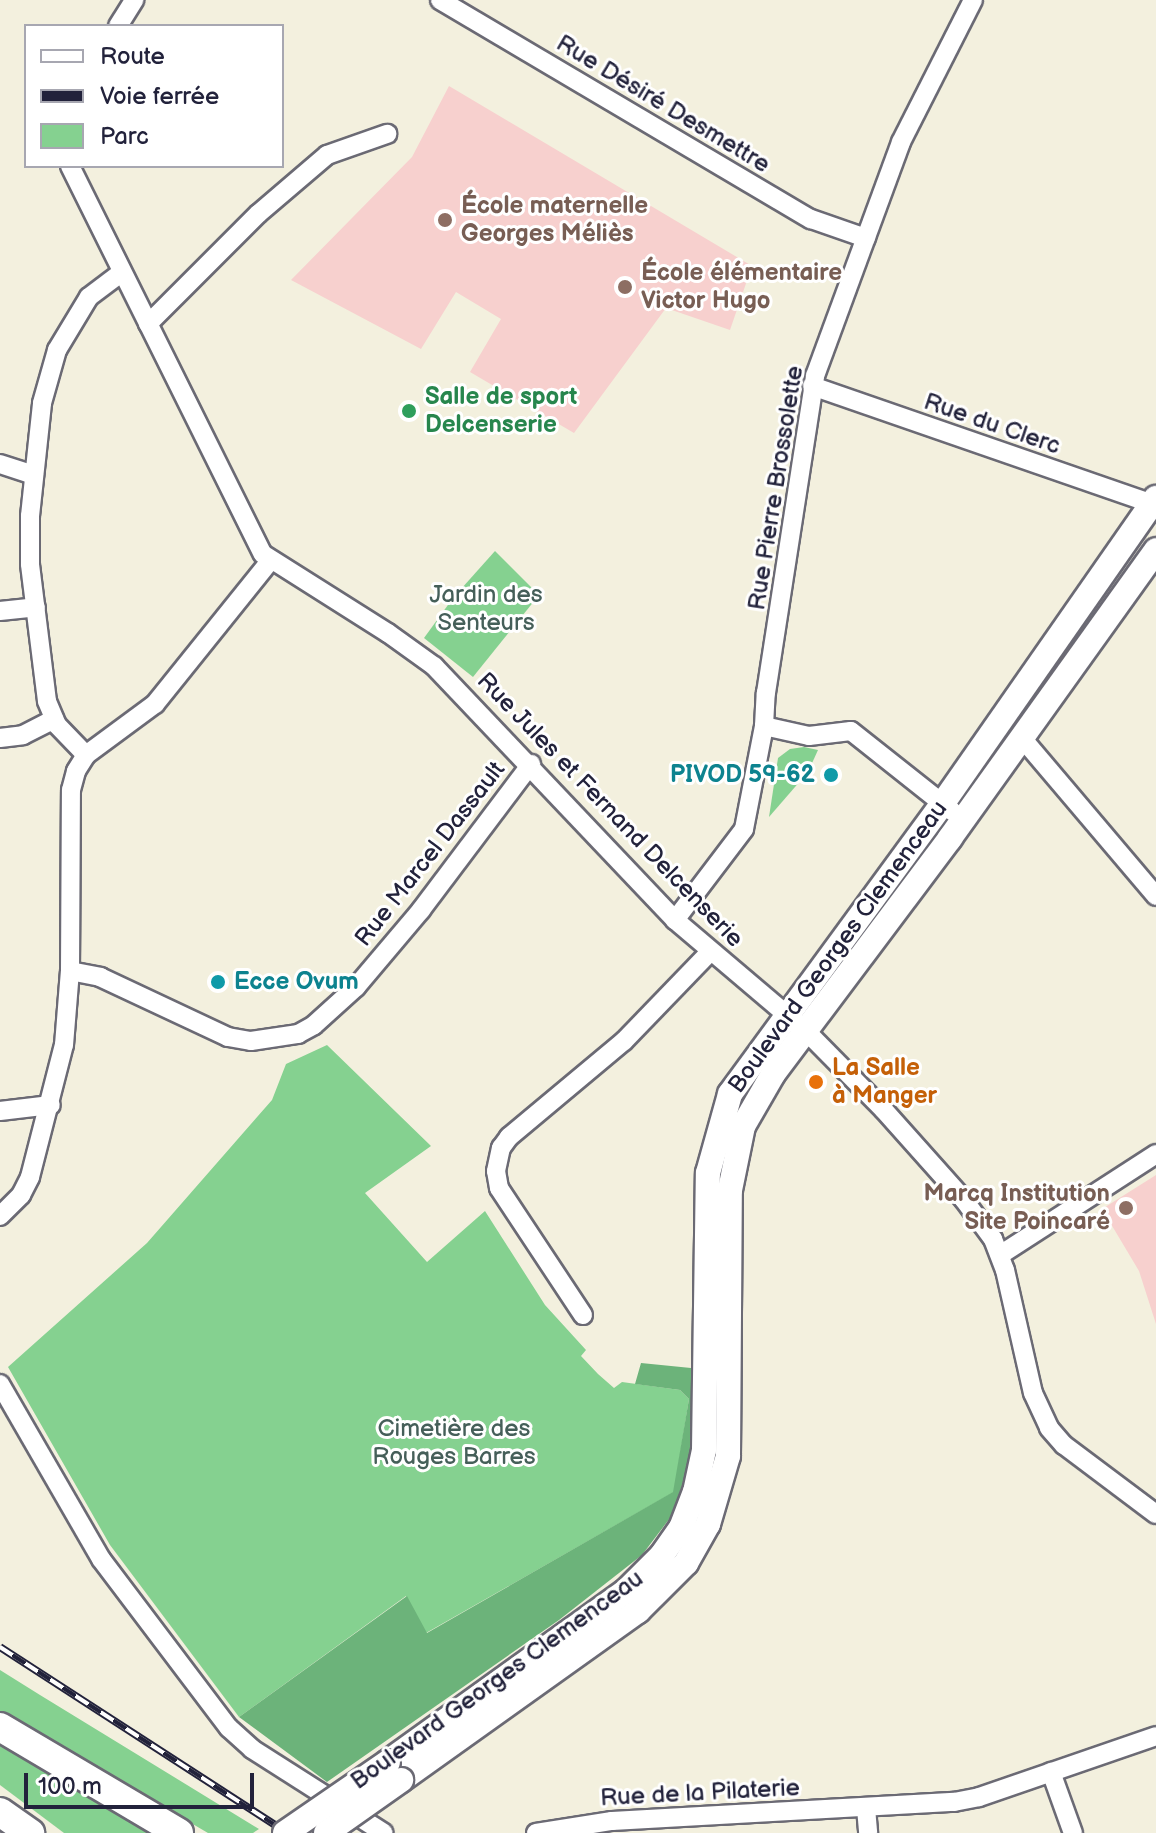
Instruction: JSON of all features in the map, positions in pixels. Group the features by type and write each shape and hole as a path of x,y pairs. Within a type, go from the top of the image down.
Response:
{"highway":[{"path":"0,1727 179,1833"},
{"path":"0,1812 30,1833"}],"main road":[{"name":"Boulevard Georges Clemenceau","path":"326,1833 395,1771 626,1591 645,1574 681,1528 695,1492 704,1450 706,1199 712,1146 730,1094 943,803 1155,502"},
{"name":"Boulevard Georges Clemenceau","path":"285,1833 395,1771 638,1611 673,1579 700,1541 716,1503 728,1456 731,1170 751,1111 1156,550"}],"street":[{"path":"119,24 134,0"},
{"name":"Rue Désiré Desmettre","path":"440,0 800,213 866,238"},
{"name":"Rue Pierre Brossolette","path":"675,920 744,829 764,726 766,693 812,386 909,125 973,0"},
{"path":"148,324 258,214 327,155 387,134"},
{"name":"Rue Jules et Fernand Delcenserie","path":"71,168 246,525 270,561 388,633 427,661 531,764 675,920 806,1031 956,1191 993,1239 1000,1255 1033,1393 1044,1421 1064,1445 1156,1514"},
{"path":"86,755 54,719 45,691 29,547 34,475 42,403 57,350 89,297 121,273"},
{"name":"Rue du Clerc","path":"812,386 1155,502"},
{"path":"0,464 34,475"},
{"path":"0,1216 21,1195 30,1177 64,1045 70,971 71,790 76,771 86,755 155,704 270,561"},
{"path":"0,611 36,607"},
{"path":"0,738 23,735 54,719"},
{"path":"764,726 809,736 851,731 963,819"},
{"path":"1022,738 1156,896"},
{"name":"Rue Marcel Dassault","path":"70,971 100,977 228,1037 251,1041 298,1034 314,1025 356,987 421,910 531,764"},
{"path":"583,1315 499,1188 496,1171 498,1156 509,1137 607,1057 710,952"},
{"path":"0,1111 51,1105"},
{"path":"1000,1255 1156,1154"},
{"path":"0,1384 101,1559 229,1728 252,1749 376,1828"},
{"name":"Rue de la Pilaterie","path":"536,1833 612,1821 966,1800 1156,1736"},
{"path":"1051,1772 1073,1833"},
{"path":"866,1808 868,1833"}],"shaded area":[{"path":"449,86 752,266 730,330 666,308 574,433 470,372 501,319 456,292 421,349 291,280 412,157"},
{"path":"1156,1175 1156,1324 1139,1271 1102,1209"}],"green space":[{"name":"Jardin des Senteurs","path":"495,551 539,595 473,677 424,638 453,598"},
{"path":"804,747 818,750 808,772 769,817 778,758 790,749"},
{"name":"Cimetière des Rouges Barres","path":"327,1045 431,1146 365,1193 427,1262 485,1211 545,1305 586,1350 581,1356 598,1374 614,1388 622,1382 680,1390 689,1399 674,1492 426,1633 406,1596 239,1717 110,1545 8,1367 147,1243 272,1100 286,1064"},
{"path":"641,1363 691,1368 691,1456 673,1514 642,1555 559,1620 327,1782 239,1717 407,1596 427,1633 673,1492 689,1399 680,1390 635,1384"},
{"path":"0,1670 259,1829 253,1833 208,1833 0,1711"},
{"path":"0,1738 159,1833 64,1833 0,1785"}],"railway":[{"path":"0,1647 288,1833"}],"place":[{"name":"École maternelle Georges Méliès","path":"445,220"},
{"name":"École élémentaire Victor Hugo","path":"625,287"},
{"name":"Salle de sport Delcenserie","path":"409,411"},
{"name":"PIVOD 59-62","path":"831,775"},
{"name":"Ecce Ovum","path":"218,982"},
{"name":"La Salle à Manger","path":"816,1082"},
{"name":"Marcq Institution Site Poincaré","path":"1126,1208"}]}
